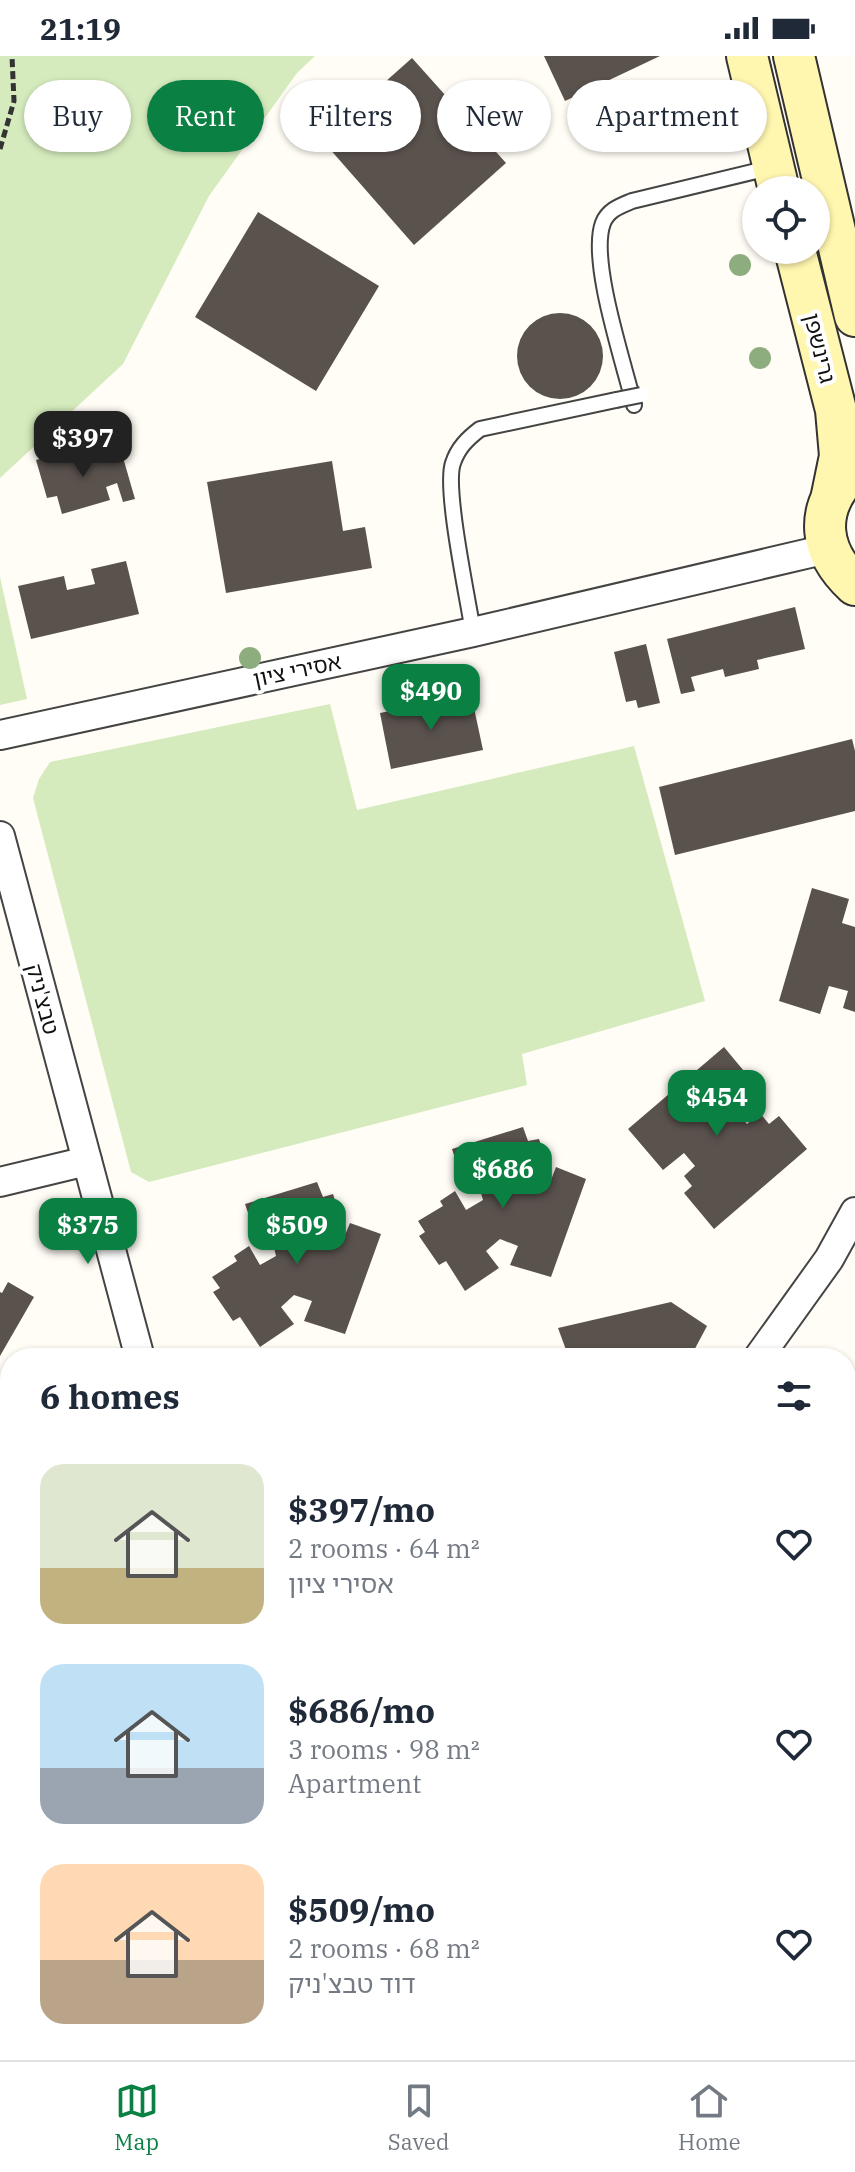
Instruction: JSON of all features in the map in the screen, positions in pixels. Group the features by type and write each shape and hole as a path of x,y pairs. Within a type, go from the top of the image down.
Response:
{"street":[{"path":"747,56 776,176"},
{"name":"גרינשפן","path":"794,56 855,316"},
{"name":"גרינשפן","path":"799,264 836,410 844,483 825,518 827,549"},
{"path":"827,549 839,570 855,585"},
{"name":"אסירי ציון","path":"0,735 473,632 827,549"},
{"name":"טבצ'ניק","path":"0,836 137,1348"},
{"path":"0,1182 87,1161"},
{"path":"765,1348 829,1259 855,1212"}],"lane":[{"path":"473,632 450,490 451,466 463,442 480,429 616,400 638,400 600,267 599,242 604,220 615,208 632,201 742,183"}],"path":[{"path":"0,149 14,101 12,56"}],"green space":[{"path":"0,56 315,56 292,80 280,80 280,97 264,119 264,80 147,80 147,152 240,152 209,196 123,364 0,478"},
{"path":"0,577 27,699 0,705"},
{"path":"330,704 357,810 634,746 705,1001 522,1054 527,1085 149,1182 131,1172 33,798 39,779 50,762"}],"building":[{"path":"544,56 660,56 609,80 567,80 565,101"},
{"path":"412,58 437,86 437,152 496,152 506,163 414,245 332,152 421,152 421,80 387,80"},
{"path":"258,212 379,286 316,391 195,317"},
{"path":"560,313 584,320 596,332 603,356 596,380 584,392 560,399 536,392 524,380 517,356 524,332 536,320"},
{"path":"77,448 79,456 101,450 104,459 122,454 135,499 123,502 117,483 106,487 110,500 62,514 57,496 47,498 36,460"},
{"path":"332,461 343,531 365,527 372,568 226,593 207,482"},
{"path":"126,561 139,614 31,639 18,586 64,576 67,590 95,584 91,569"},
{"path":"795,607 805,649 757,660 759,669 725,677 723,669 691,677 695,691 681,694 667,639"},
{"path":"646,644 660,703 638,708 636,700 626,702 614,652"},
{"path":"471,694 483,750 391,769 380,713"},
{"path":"852,739 855,751 855,811 675,855 659,787"},
{"path":"812,888 849,899 842,923 855,927 855,1012 843,1008 848,991 829,986 820,1014 779,1001"},
{"path":"724,1047 758,1088 734,1109 747,1124 760,1113 769,1124 779,1116 807,1149 714,1229 684,1193 692,1186 684,1176 695,1166 684,1153 663,1170 628,1129"},
{"path":"523,1127 528,1141 539,1139 544,1154 528,1160 535,1179 551,1180 556,1167 586,1179 551,1277 510,1265 518,1246 500,1239 486,1251 499,1268 465,1291 446,1261 439,1265 419,1236 425,1232 418,1221 443,1206 440,1201 455,1191 466,1210 483,1200 477,1179 463,1182 452,1149"},
{"path":"317,1182 323,1197 333,1194 338,1210 323,1216 330,1235 345,1235 350,1223 381,1234 345,1334 304,1321 312,1301 294,1295 281,1307 294,1324 260,1347 240,1317 233,1321 213,1292 220,1288 212,1277 237,1261 234,1256 249,1246 260,1265 276,1256 271,1235 257,1239 245,1204"},
{"path":"8,1282 34,1297 5,1348 0,1348 2,1293"},
{"path":"671,1302 707,1326 695,1348 565,1348 558,1328"}]}
